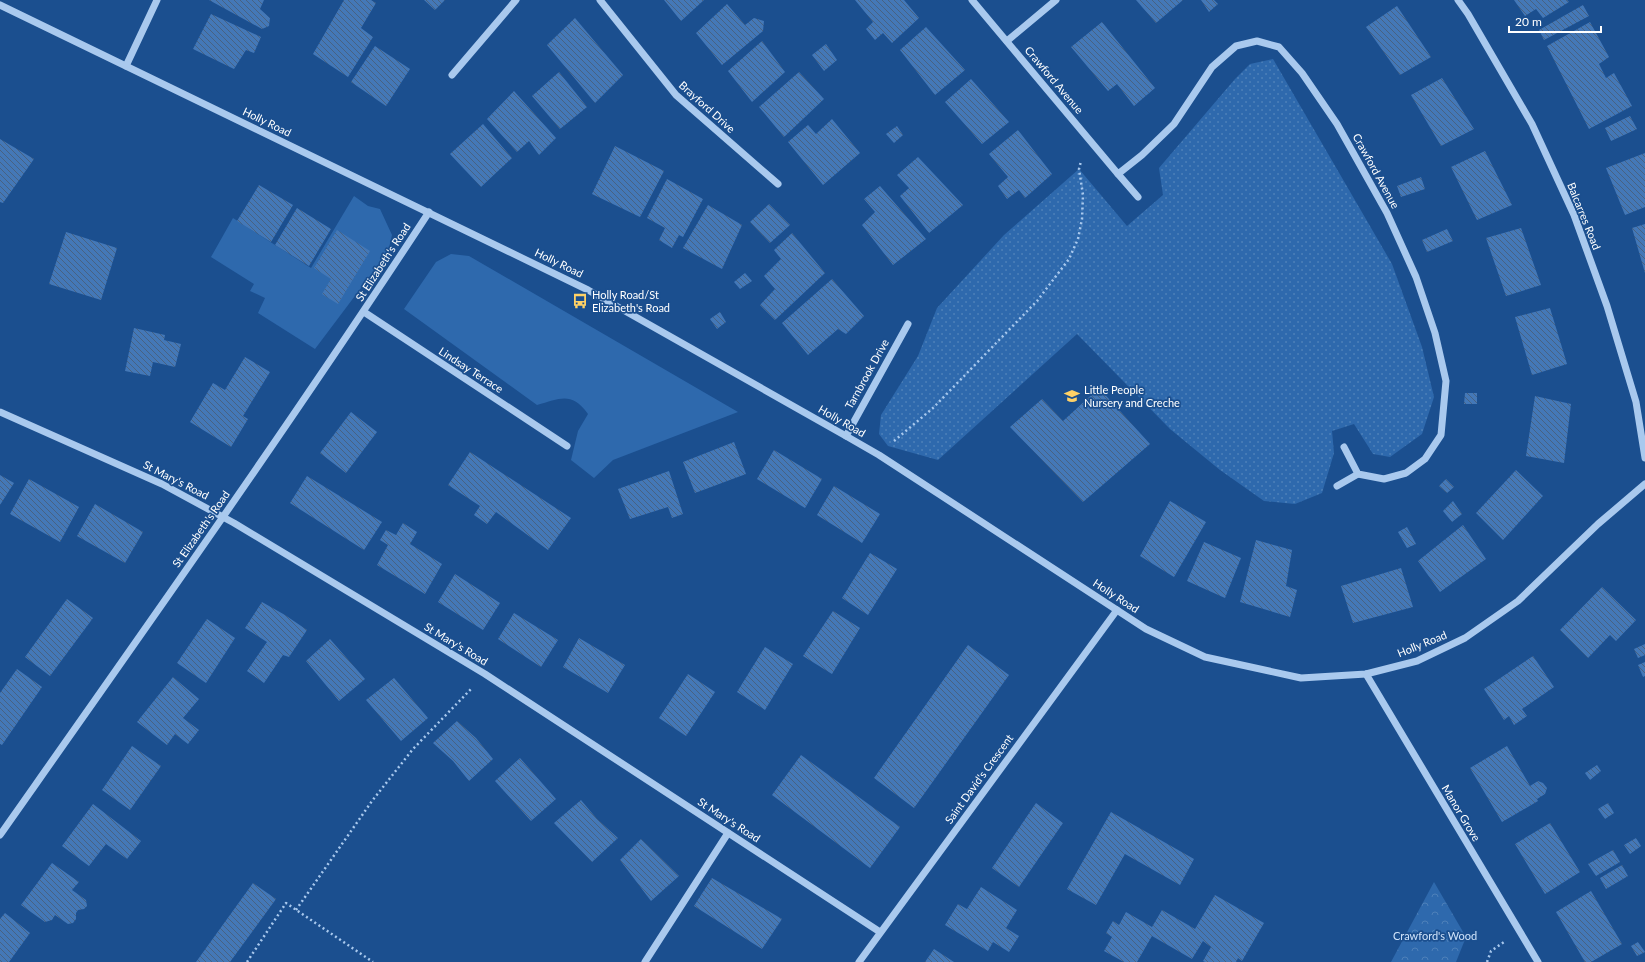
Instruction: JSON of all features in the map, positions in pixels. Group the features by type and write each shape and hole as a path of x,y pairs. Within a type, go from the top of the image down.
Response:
{"street":[{"path":"126,66 157,0"},
{"path":"452,75 516,0"},
{"name":"Brayford Drive","path":"600,0 676,95 778,184"},
{"name":"Crawford Avenue","path":"972,0 1138,197"},
{"path":"1007,42 1056,0"},
{"name":"Balcarres Road","path":"1458,0 1532,124 1574,215 1607,306 1636,402 1645,458"},
{"name":"Holly Road","path":"0,5 588,290 879,455 1146,629 1205,657 1301,678 1366,674 1417,661 1465,638 1518,600 1598,524 1645,484"},
{"name":"Crawford Avenue","path":"1118,174 1142,155 1174,124 1212,67 1236,46 1258,41 1279,47 1302,72 1337,124 1387,213 1416,277 1435,333 1446,381 1441,436 1425,459 1406,473 1384,479 1358,474"},
{"name":"St Elizabeth's Road","path":"0,835 223,517 364,312 429,212"},
{"name":"Lindsay Terrace","path":"364,312 567,446"},
{"name":"Tarnbrook Drive","path":"846,436 908,324"},
{"name":"St Mary's Road","path":"0,412 162,484 223,517 485,674 880,932"},
{"path":"1337,486 1358,474 1344,447"},
{"name":"Saint David's Crescent","path":"859,962 1117,610"},
{"name":"Manor Grove","path":"1366,674 1538,962"},
{"path":"645,962 728,833"}],"path":[{"path":"879,455 933,408 1036,301 1069,259 1078,240 1082,219 1083,195 1079,169 1088,137"},
{"path":"296,910 372,801 413,749 485,674"},
{"path":"247,962 286,903 374,962"},
{"path":"1486,962 1491,951 1519,932"}],"green space":[{"path":"1273,59 1392,264 1422,347 1434,397 1422,434 1390,457 1373,454 1354,424 1332,431 1334,453 1322,493 1295,504 1264,501 1220,470 1170,429 1077,334 938,460 888,446 879,434 881,415 918,356 937,308 1004,235 1079,169 1127,226 1163,195 1159,168 1235,79 1250,64"},
{"path":"354,196 368,206 380,209 392,235 388,252 315,349 258,313 265,298 250,291 254,284 211,257 233,218 311,268"},
{"path":"451,254 469,256 738,412 613,460 594,478 571,460 578,431 588,414 582,407 570,399 559,399 537,405 404,309 436,262"},
{"name":"Crawford's Wood","path":"1434,882 1466,937 1456,962 1391,962"}],"building":[{"path":"209,0 264,0 260,9 270,18 269,26 262,29"},
{"path":"344,0 371,0 376,3 361,28 373,37 348,77 313,54"},
{"path":"424,0 445,0 435,10"},
{"path":"664,0 704,0 681,21"},
{"path":"855,0 904,0 919,18 892,43 883,33 875,40 866,29 873,22"},
{"path":"1136,0 1183,0 1156,23"},
{"path":"1201,0 1214,0 1218,4 1209,12"},
{"path":"1514,0 1567,0 1569,2 1543,18 1536,9 1525,16"},
{"path":"727,4 745,25 754,18 764,21 763,31 722,65 696,33"},
{"path":"1583,5 1589,16 1544,40 1539,30"},
{"path":"1397,6 1431,57 1400,75 1366,27"},
{"path":"211,14 261,37 254,53 246,50 234,69 193,49"},
{"path":"575,18 623,75 595,103 547,45"},
{"path":"1102,22 1155,88 1134,106 1117,84 1108,91 1071,47"},
{"path":"1590,22 1609,57 1599,64 1606,78 1614,73 1632,106 1589,129 1547,46"},
{"path":"926,27 965,70 935,95 900,50"},
{"path":"762,41 785,72 752,102 728,71"},
{"path":"826,44 837,60 824,71 812,55"},
{"path":"375,46 410,69 386,106 351,82"},
{"path":"559,72 587,107 560,129 532,96"},
{"path":"799,72 824,99 784,137 759,107"},
{"path":"1442,78 1474,129 1441,146 1411,95"},
{"path":"971,79 1009,122 982,144 945,102"},
{"path":"514,91 556,138 539,155 529,141 517,152 487,119"},
{"path":"1630,116 1637,129 1611,141 1605,128"},
{"path":"832,119 860,153 823,185 788,142 808,125 816,134"},
{"path":"483,124 512,158 481,187 450,154"},
{"path":"897,126 903,135 894,143 886,134"},
{"path":"1018,130 1052,174 1025,198 1019,190 1007,199 998,186 1008,177 989,154"},
{"path":"0,139 34,159 3,203 0,202"},
{"path":"615,146 664,171 640,217 592,194"},
{"path":"1485,151 1512,205 1477,220 1451,167"},
{"path":"1645,153 1645,207 1625,215 1606,168"},
{"path":"918,157 963,205 929,233 900,196 909,188 897,175"},
{"path":"1421,177 1425,189 1401,197 1397,186"},
{"path":"667,179 703,199 683,237 679,235 672,248 659,240 665,228 647,218"},
{"path":"259,185 293,205 271,242 237,221"},
{"path":"880,186 926,239 893,265 862,225 875,212 864,199"},
{"path":"769,204 790,225 770,243 750,222"},
{"path":"708,205 742,225 722,269 683,248"},
{"path":"297,208 331,229 309,266 275,245"},
{"path":"1645,224 1645,273 1632,228"},
{"path":"1521,228 1541,285 1506,296 1486,238"},
{"path":"1447,229 1453,241 1427,252 1422,240"},
{"path":"337,230 370,251 338,304 322,294 331,279 314,268"},
{"path":"66,232 117,248 101,300 49,284"},
{"path":"792,233 825,273 775,320 760,305 775,289 764,276 781,259 774,250"},
{"path":"745,273 752,281 740,289 734,282"},
{"path":"832,279 864,316 846,334 838,329 808,355 782,323"},
{"path":"1550,308 1567,364 1532,375 1515,317"},
{"path":"720,312 726,322 717,329 710,319"},
{"path":"134,328 165,335 164,340 181,344 175,367 153,362 150,376 125,371"},
{"path":"245,357 270,372 243,416 248,419 231,447 190,422 213,383 225,390"},
{"name":"Little People Nursery and Creche","path":"1099,388 1150,444 1083,502 1010,427 1042,399 1063,421"},
{"path":"1465,393 1477,393 1477,404 1464,404"},
{"path":"1535,396 1571,404 1564,463 1526,456"},
{"path":"351,412 377,432 346,473 320,453"},
{"path":"734,442 746,474 695,493 683,462"},
{"path":"774,450 822,479 805,508 757,479"},
{"path":"470,452 571,518 548,550 496,512 487,524 474,515 480,506 448,485"},
{"path":"1516,470 1543,496 1503,540 1476,513"},
{"path":"669,471 683,514 672,518 668,507 630,519 618,489"},
{"path":"0,475 14,483 0,505"},
{"path":"307,476 382,522 364,550 290,503"},
{"path":"29,479 79,507 60,542 10,514"},
{"path":"1446,479 1454,487 1447,493 1439,486"},
{"path":"834,486 880,514 862,543 817,515"},
{"path":"1170,501 1206,522 1174,577 1140,556"},
{"path":"1453,501 1462,514 1452,522 1443,511"},
{"path":"95,504 143,532 125,563 77,536"},
{"path":"403,523 417,532 410,544 442,564 425,594 377,565 388,545 380,540 386,530 396,535"},
{"path":"1463,525 1486,559 1440,592 1418,561"},
{"path":"1407,527 1416,544 1407,548 1398,532"},
{"path":"1256,540 1292,550 1286,586 1297,590 1290,617 1240,602"},
{"path":"1204,542 1241,558 1225,598 1187,581"},
{"path":"870,553 897,569 868,615 842,598"},
{"path":"1401,568 1413,607 1353,623 1341,586"},
{"path":"455,574 500,603 483,630 438,602"},
{"path":"1602,587 1636,620 1616,641 1610,635 1588,658 1560,630"},
{"path":"67,599 93,618 50,676 25,657"},
{"path":"262,602 307,630 289,657 283,655 264,683 247,671 267,642 245,628"},
{"path":"833,611 860,628 832,674 803,656"},
{"path":"514,613 558,640 541,667 498,639"},
{"path":"207,619 235,638 206,683 177,663"},
{"path":"579,638 625,665 608,693 563,667"},
{"path":"330,639 365,679 339,701 306,661"},
{"path":"1645,644 1645,655 1638,658 1634,649"},
{"path":"968,645 1009,675 914,808 874,778"},
{"path":"765,647 793,664 765,710 737,692"},
{"path":"1533,656 1554,687 1522,709 1527,716 1514,725 1509,716 1504,720 1484,689"},
{"path":"1645,662 1645,676 1643,677 1638,665"},
{"path":"17,669 42,687 2,745 0,744 0,693"},
{"path":"688,674 715,692 686,736 659,718"},
{"path":"173,677 199,699 183,718 199,730 188,744 175,734 167,745 137,722"},
{"path":"394,678 428,718 401,741 366,700"},
{"path":"457,721 476,738 493,759 469,781 453,761 433,743"},
{"path":"132,746 161,766 130,810 102,790"},
{"path":"1507,746 1530,786 1538,781 1543,783 1547,788 1545,794 1537,799 1538,801 1502,822 1470,768"},
{"path":"801,755 900,827 870,868 772,795"},
{"path":"520,758 556,799 531,821 495,781"},
{"path":"1597,765 1601,771 1590,780 1585,773"},
{"path":"581,800 597,819 618,838 592,862 554,823"},
{"path":"1036,803 1063,823 1019,887 992,868"},
{"path":"1608,803 1614,813 1605,819 1598,809"},
{"path":"93,804 141,841 127,859 106,844 89,866 62,846"},
{"path":"1111,812 1194,859 1180,885 1125,854 1096,905 1067,889"},
{"path":"1550,823 1580,872 1545,894 1515,844"},
{"path":"1636,838 1641,846 1630,854 1624,845"},
{"path":"641,839 679,876 651,901 620,860"},
{"path":"1613,850 1620,862 1596,876 1588,864"},
{"path":"52,863 79,882 72,890 86,900 87,906 84,909 78,910 76,913 76,919 73,923 68,924 55,915 52,920 45,922 21,905"},
{"path":"1622,865 1628,876 1606,889 1600,878"},
{"path":"712,878 782,919 762,949 694,906"},
{"path":"253,883 276,899 230,962 196,962"},
{"path":"981,887 1017,910 1006,928 1019,936 1009,952 993,942 988,951 945,925 958,904 967,909"},
{"path":"1591,891 1622,944 1591,962 1585,962 1556,912"},
{"path":"1215,895 1264,923 1242,961 1238,958 1236,962 1203,961 1211,947 1203,941 1192,959 1152,936 1137,962 1124,962 1104,951 1112,937 1106,933 1113,921 1119,925 1126,912 1152,927 1162,910 1195,929"},
{"path":"5,913 30,933 9,962 0,962 0,919"},
{"path":"1638,942 1645,952 1637,956 1631,946"},
{"path":"934,949 954,962 925,962"}],"place":[{"name":"Holly Road/St Elizabeth's Road","path":"580,301"},
{"name":"Little People Nursery and Creche","path":"1072,396"}]}
